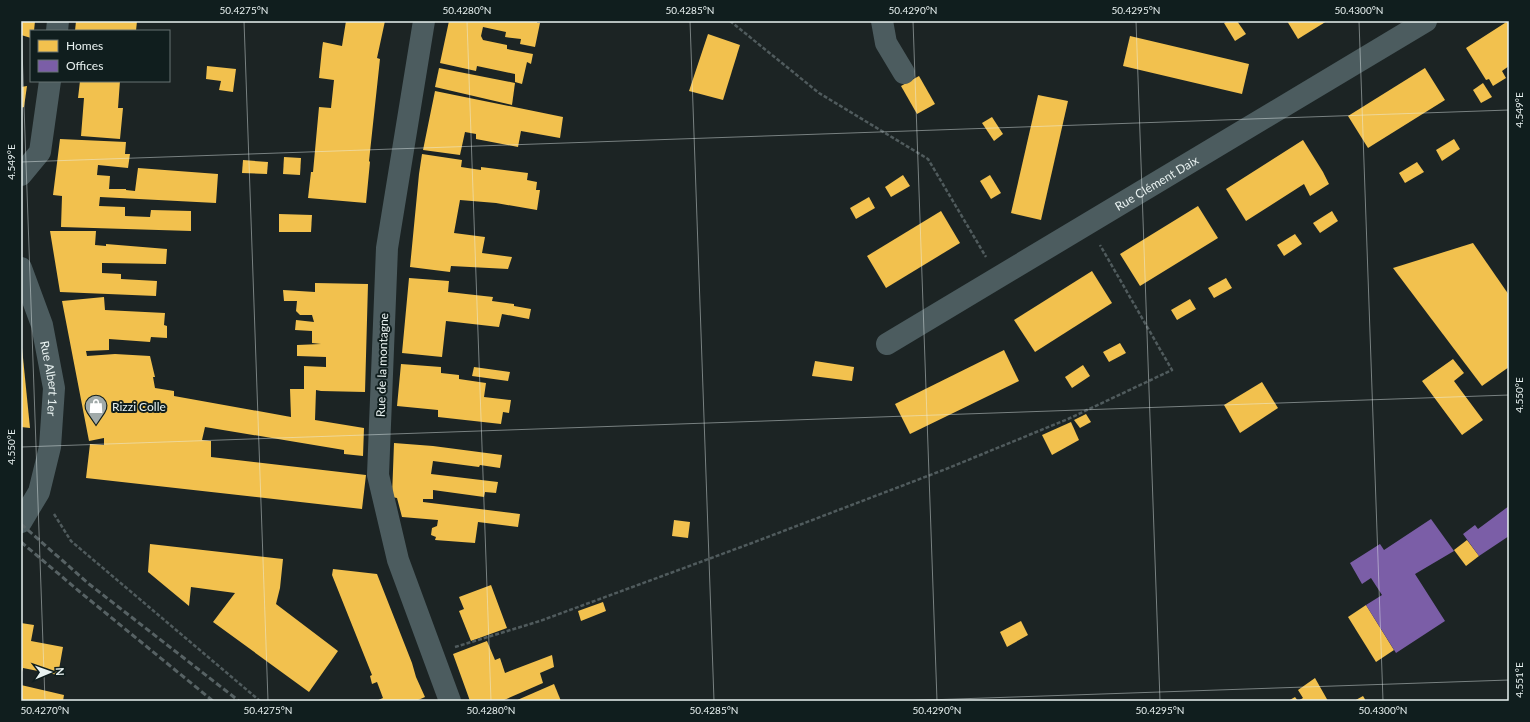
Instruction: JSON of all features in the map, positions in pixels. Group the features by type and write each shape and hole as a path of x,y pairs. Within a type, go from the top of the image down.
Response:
{"street":[{"name":"Rue de la montagne","path":"424,21 387,248 378,475 398,560 450,701"},
{"path":"882,21 886,43 904,73"},
{"name":"Rue Clément Daix","path":"887,344 1426,21"},
{"path":"21,175 40,152 50,82"},
{"name":"Rue Albert 1er","path":"21,268 42,325 54,388 50,447 39,492 21,522"}],"path":[{"path":"730,21 819,92 928,159 999,277"},
{"path":"433,654 540,621 939,472 1068,420 1172,370 1087,224"},
{"path":"39,492 71,541 260,701"}],"building: Homes":[{"path":"21,21 35,21 34,30 30,30 30,38 21,35"},
{"path":"76,21 137,21 136,30 75,30"},
{"path":"346,21 385,21 377,58 380,59 366,203 308,198 311,172 313,172 319,107 331,108 334,80 319,78 323,42 342,46"},
{"path":"449,21 537,21 537,23 540,23 535,47 520,44 521,39 505,37 506,32 483,27 481,36 483,40 507,45 507,49 533,54 531,64 527,62 522,84 515,82 515,74 477,66 476,71 440,63"},
{"path":"1228,21 1237,21 1246,34 1235,41 1224,23"},
{"path":"1287,21 1327,21 1298,39"},
{"path":"1508,21 1509,66 1502,71 1506,78 1493,86 1489,79 1486,80 1466,48"},
{"path":"708,34 740,45 723,100 689,91"},
{"path":"1130,36 1249,64 1242,94 1123,66"},
{"path":"207,66 236,69 233,92 219,90 221,81 206,79"},
{"path":"439,68 515,83 512,105 435,87"},
{"path":"1425,68 1445,100 1368,148 1348,116"},
{"path":"919,76 935,104 917,114 901,86"},
{"path":"80,82 120,82 118,108 123,108 120,139 81,136 84,98 78,98"},
{"path":"1483,83 1492,97 1481,103 1473,90"},
{"path":"27,86 24,107 21,108 21,87"},
{"path":"435,91 563,117 560,138 521,131 518,147 476,139 476,134 465,132 460,155 423,150"},
{"path":"1038,95 1068,101 1041,220 1011,213"},
{"path":"992,117 1003,134 994,141 982,123"},
{"path":"60,139 126,142 125,154 130,154 128,168 98,165 97,175 110,176 109,189 126,189 135,191 138,168 218,174 216,203 100,197 99,206 125,207 125,216 150,217 151,210 191,211 191,231 61,227 62,196 53,195"},
{"path":"1454,139 1460,149 1442,161 1436,150"},
{"path":"1303,140 1329,184 1310,196 1304,184 1246,221 1226,189"},
{"path":"422,154 462,160 461,167 481,170 481,167 528,173 527,180 537,182 536,190 540,190 537,210 496,203 460,200 454,233 485,237 482,253 512,257 508,269 451,266 450,272 410,267"},
{"path":"284,157 301,158 300,175 283,174"},
{"path":"243,160 268,162 267,174 242,173"},
{"path":"1417,162 1424,172 1405,183 1399,173"},
{"path":"903,175 910,186 891,197 885,187"},
{"path":"990,175 1001,193 991,199 980,181"},
{"path":"869,197 875,208 856,219 850,208"},
{"path":"1198,206 1218,238 1140,286 1120,254"},
{"path":"941,211 960,243 886,288 867,256"},
{"path":"1332,211 1338,221 1320,233 1313,223"},
{"path":"279,214 312,215 311,232 279,232"},
{"path":"50,231 96,231 95,245 106,246 106,244 167,249 166,264 102,263 102,273 121,274 121,279 157,281 156,296 60,292"},
{"path":"1295,234 1302,244 1284,256 1277,245"},
{"path":"1473,243 1509,295 1509,367 1482,386 1393,268"},
{"path":"1092,271 1112,303 1035,352 1014,320"},
{"path":"409,278 449,281 448,292 493,297 492,301 514,304 514,306 531,309 529,319 502,314 499,327 446,321 442,357 402,353"},
{"path":"1226,278 1232,288 1214,298 1208,288"},
{"path":"315,283 368,284 365,392 316,390 315,420 364,428 363,456 344,454 344,450 205,427 202,440 211,441 211,457 366,475 362,509 86,478 90,444 104,445 104,438 89,441 62,301 104,297 105,310 165,313 164,325 167,326 167,338 151,337 150,342 109,339 109,350 86,351 87,356 115,354 150,356 155,377 153,377 155,388 174,391 174,396 291,417 290,389 304,389 304,366 326,367 326,357 297,356 297,345 321,344 312,343 312,331 295,330 296,320 314,322 312,315 300,315 296,311 297,301 284,301 283,290 315,292"},
{"path":"1190,299 1196,309 1177,320 1171,310"},
{"path":"1120,343 1126,353 1109,362 1103,352"},
{"path":"22,348 30,428 21,427"},
{"path":"1004,350 1019,381 910,434 895,404"},
{"path":"1453,359 1464,373 1454,381 1483,420 1462,435 1422,381"},
{"path":"815,361 854,367 852,381 812,376"},
{"path":"401,364 441,367 441,373 459,375 459,379 486,383 484,397 511,400 509,413 503,412 501,424 438,417 438,410 397,406"},
{"path":"1083,365 1090,376 1072,388 1065,377"},
{"path":"474,367 510,372 508,381 472,376"},
{"path":"1262,382 1278,408 1240,433 1224,405"},
{"path":"1086,414 1091,422 1080,428 1074,420"},
{"path":"1071,422 1079,440 1052,455 1042,435"},
{"path":"394,443 433,446 502,455 500,468 433,461 431,474 498,482 496,493 485,492 484,497 433,490 433,499 423,499 423,502 520,514 518,527 478,522 475,543 435,540 436,537 431,535 432,528 437,526 438,520 402,517 397,498 392,497"},
{"path":"674,520 690,522 688,538 672,536"},
{"path":"1467,540 1479,556 1466,566 1454,550"},
{"path":"150,544 283,559 280,588 276,604 338,651 309,692 213,622 235,593 191,587 189,606 148,572"},
{"path":"333,569 377,574 425,697 416,701 376,701 383,698 377,682 372,684 370,676 372,675 332,575"},
{"path":"491,585 507,628 471,641 459,611 464,609 459,597"},
{"path":"603,602 606,611 581,621 578,611"},
{"path":"1366,605 1394,650 1376,662 1348,617"},
{"path":"1021,621 1028,635 1007,647 1000,632"},
{"path":"21,623 34,625 31,641 63,647 58,675 23,668 21,676"},
{"path":"487,641 495,660 500,658 505,673 552,655 554,667 540,673 543,683 502,701 470,701 453,654"},
{"path":"1315,678 1328,701 1298,701 1303,698 1298,690"},
{"path":"554,684 561,701 515,701"},
{"path":"21,685 64,695 63,701 21,701"},
{"path":"1363,696 1366,701 1354,701"},
{"path":"1295,697 1298,701 1288,701"}],"building: Offices":[{"path":"1509,506 1509,536 1479,556 1463,534 1475,525 1478,529"},
{"path":"1431,519 1454,551 1415,574 1445,621 1396,653 1366,605 1382,595 1371,578 1362,584 1350,563 1380,544 1384,550"}],"railway":[{"path":"21,524 89,584 239,701"},
{"path":"21,542 213,701"}],"place":[{"name":"Rizzi Colle","path":"96,426"}]}
